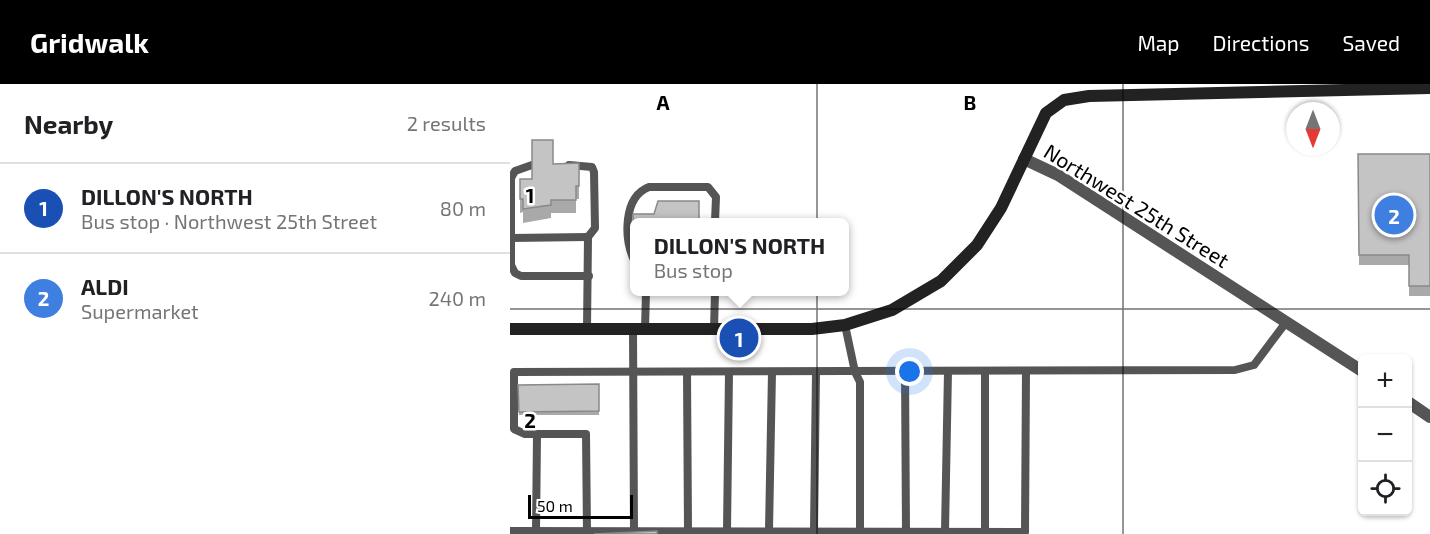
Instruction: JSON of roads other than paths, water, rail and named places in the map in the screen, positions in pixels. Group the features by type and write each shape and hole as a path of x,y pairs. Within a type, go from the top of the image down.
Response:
{"street":[{"path":"1024,159 1046,113 1064,100 1089,96 1430,88"},
{"name":"Northwest 25th Street","path":"510,329 812,329 845,325 884,314 911,301 941,281 960,264 995,219 1024,159 1058,175 1358,368"},
{"path":"1412,405 1430,417"}],"lane":[{"path":"532,165 515,171 511,178 512,265 515,273 520,276 589,276"},
{"path":"554,165 592,167 595,228 588,237 587,329"},
{"path":"630,251 630,205 641,190 649,187 708,187 716,196 715,218"},
{"path":"511,238 588,237"},
{"path":"634,530 632,371 645,296"},
{"path":"714,329 715,296"},
{"path":"586,532 586,434 537,434 519,432 514,429 514,372 1235,370 1254,365 1287,321"},
{"path":"845,325 855,372 861,382 864,532"},
{"path":"905,371 906,531"},
{"path":"945,531 948,371"},
{"path":"985,531 986,371"},
{"path":"510,531 520,533 634,530 1025,532 1026,371"},
{"path":"687,372 688,530"},
{"path":"727,530 729,372"},
{"path":"769,530 772,372"},
{"path":"814,530 816,372"},
{"path":"536,532 537,434"}],"place":[{"name":"ALDI","path":"1394,215"},
{"name":"DILLON'S NORTH","path":"739,338"}]}
